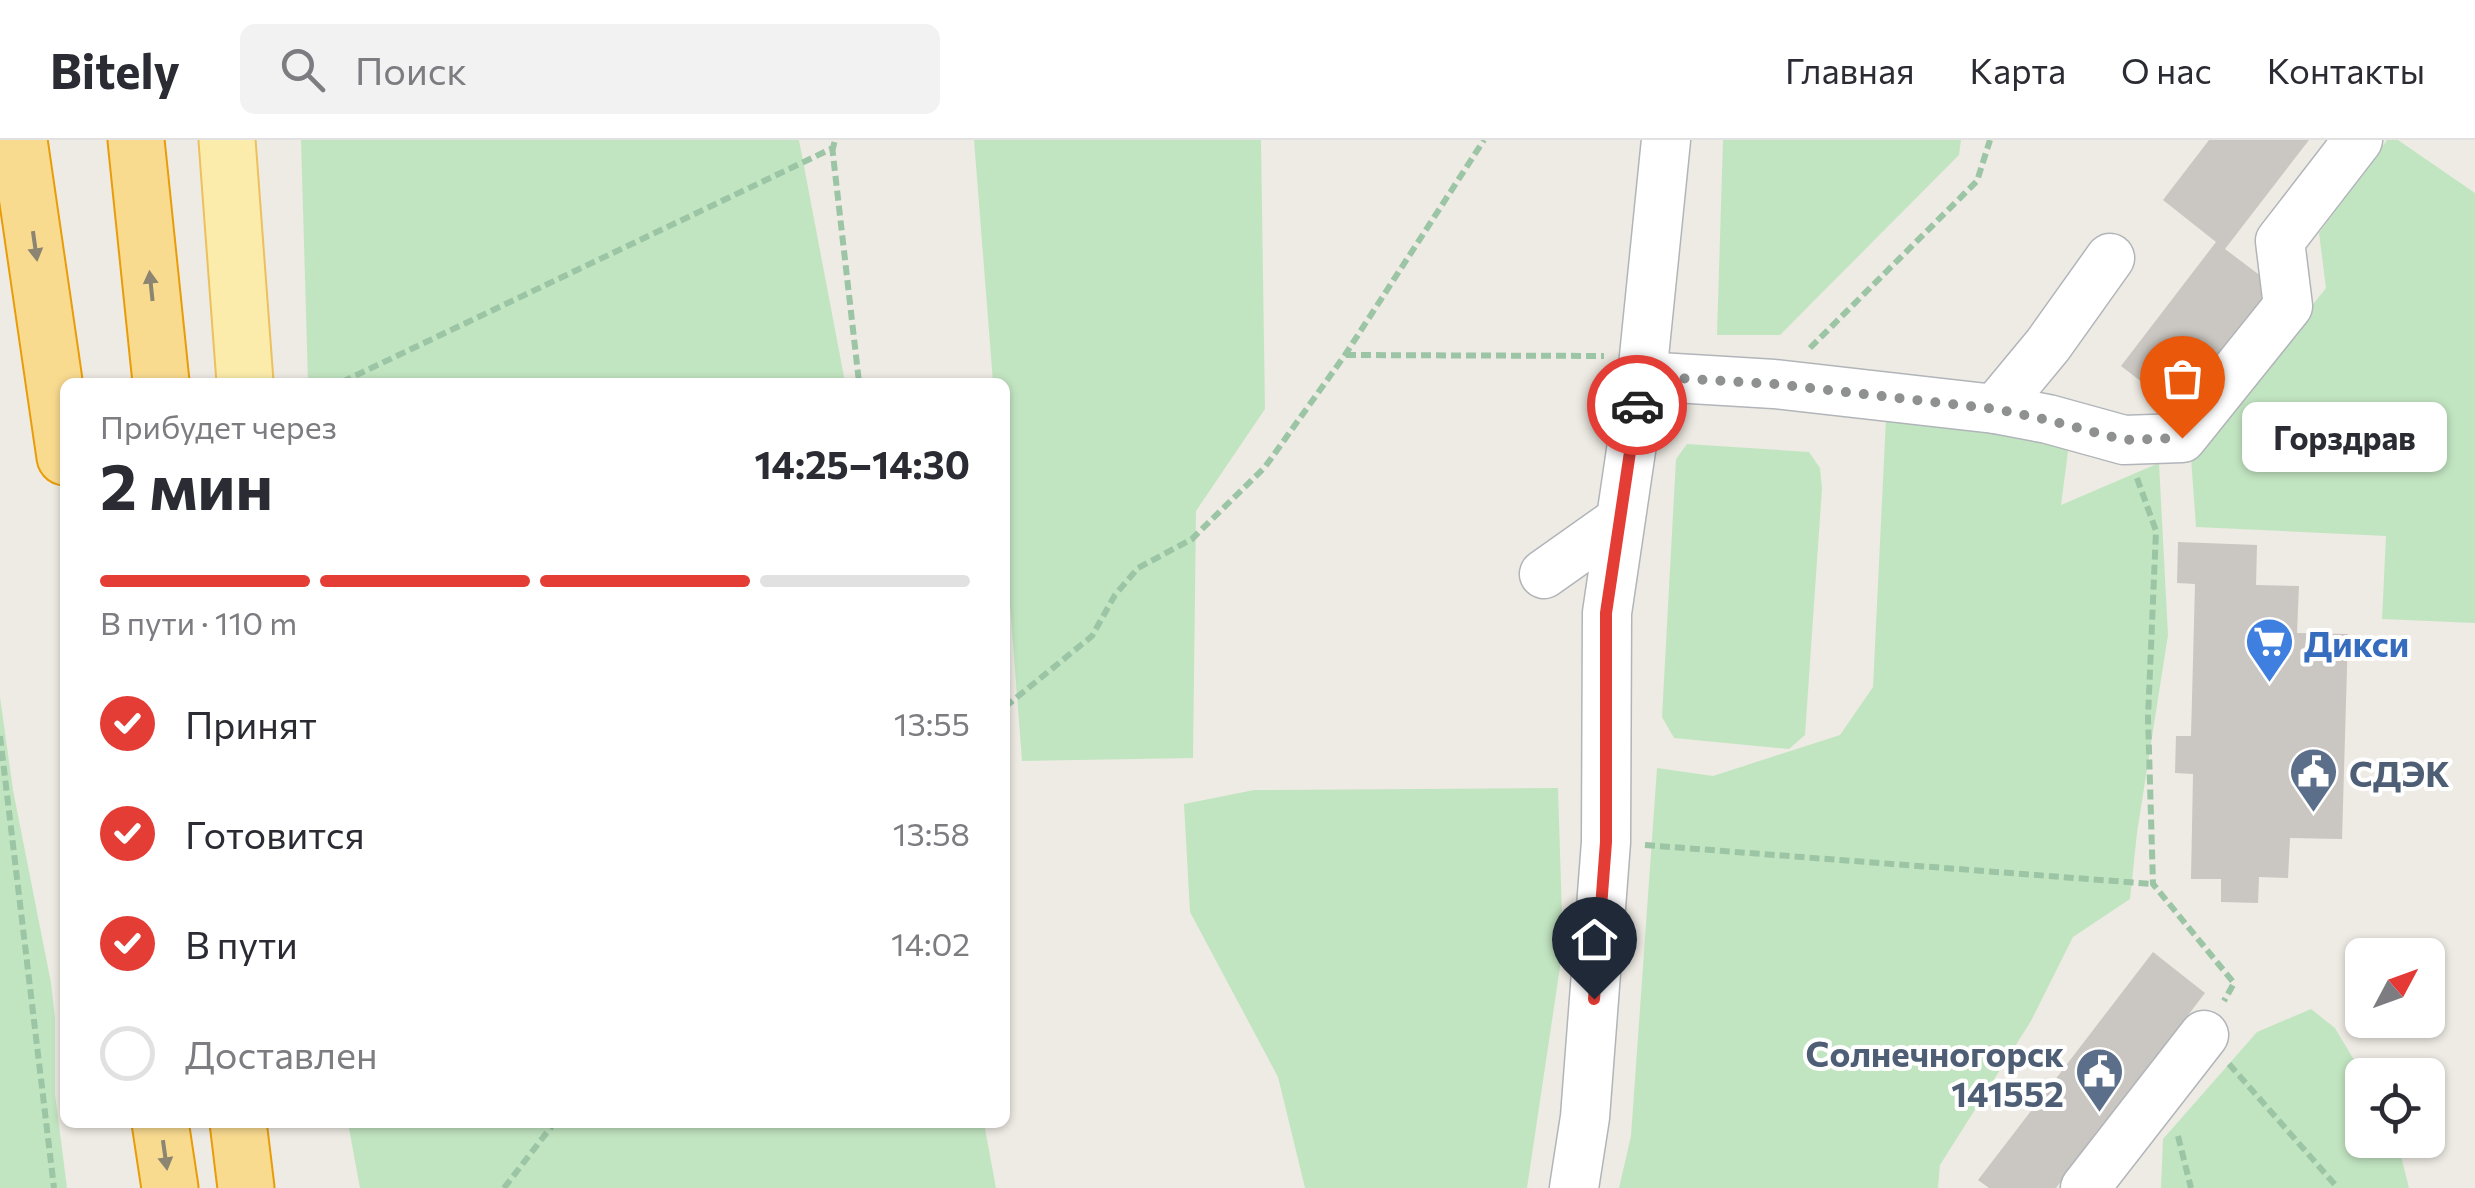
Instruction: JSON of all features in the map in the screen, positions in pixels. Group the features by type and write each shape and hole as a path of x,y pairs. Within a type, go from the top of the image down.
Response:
{"highway":[{"path":"19,140 60,423"},
{"path":"136,140 161,378"},
{"path":"161,1128 170,1188"},
{"path":"239,1128 246,1188"}],"main road":[{"path":"227,140 245,378"}],"street":[{"path":"1574,1188 1585,1117 1606,842 1606,613 1642,376 1666,140"},
{"path":"1642,376 1774,384 1996,409 2124,440 2182,438 2288,306 2280,241 2358,140"},
{"path":"1996,409 2110,258"},
{"path":"1544,574 1619,521"},
{"path":"2086,1188 2204,1036"}],"path":[{"path":"1010,703 1092,636 1115,595 1138,568 1192,540 1265,467 1345,354 1484,140"},
{"path":"1774,384 1977,180 1990,140"},
{"path":"350,378 833,143 859,378"},
{"path":"1345,354 1603,356 1642,376"},
{"path":"2124,440 2156,531 2148,717 2152,884 2234,983 2204,1036 2338,1188"},
{"path":"0,736 54,1188"},
{"path":"1606,842 2152,884"},
{"path":"504,1188 550,1128"}],"green space":[{"path":"301,140 799,140 844,378 308,378"},
{"path":"974,140 1261,140 1265,409 1196,511 1193,758 1022,761 1010,606 1010,378 993,378"},
{"path":"1723,140 1961,140 1959,155 1780,335 1717,335"},
{"path":"2387,140 2398,140 2475,193 2475,623 2382,619 2386,536 2196,527 2191,458 2326,288 2319,233"},
{"path":"1886,418 2032,423 2069,444 2061,505 2159,463 2168,635 2130,899 2073,937 2031,1021 1940,1165 1938,1188 1619,1188 1631,1136 1657,768 1713,776 1840,735 1873,687"},
{"path":"1687,444 1809,452 1820,468 1822,488 1805,735 1789,749 1674,738 1662,717 1676,459"},
{"path":"0,697 13,790 51,983 55,1094 67,1188 0,1188"},
{"path":"1558,788 1563,947 1527,1188 1305,1188 1278,1077 1190,912 1184,804 1254,790"},
{"path":"2311,1009 2335,1028 2353,1058 2345,1058 2345,1158 2402,1158 2409,1188 2161,1188 2163,1139 2257,1032"},
{"path":"349,1128 985,1128 996,1188 360,1188"}],"building":[{"path":"2209,140 2309,140 2225,249 2278,289 2182,413 2121,366 2216,242 2163,200"},
{"name":"Дикси","path":"2178,542 2257,545 2256,585 2299,586 2297,633 2348,634 2342,839 2290,838 2288,878 2259,877 2258,903 2221,902 2221,879 2191,879 2193,774 2175,773 2176,736 2191,736 2195,584 2177,583"},
{"path":"2153,952 2205,993 2056,1188 1989,1188 1978,1180"}],"way so far":[{"path":"1637,405 1642,376 1742,382 1996,409 2124,440 2182,438"}],"place":[{"name":"Горздрав","path":"2182,438"},
{"name":"Дикси","path":"2269,684"},
{"name":"СДЭК","path":"2314,814"},
{"name":"Солнечногорск 141552","path":"2099,1114"}],"route":[{"path":"1594,999 1606,842 1606,613 1637,405"}]}
